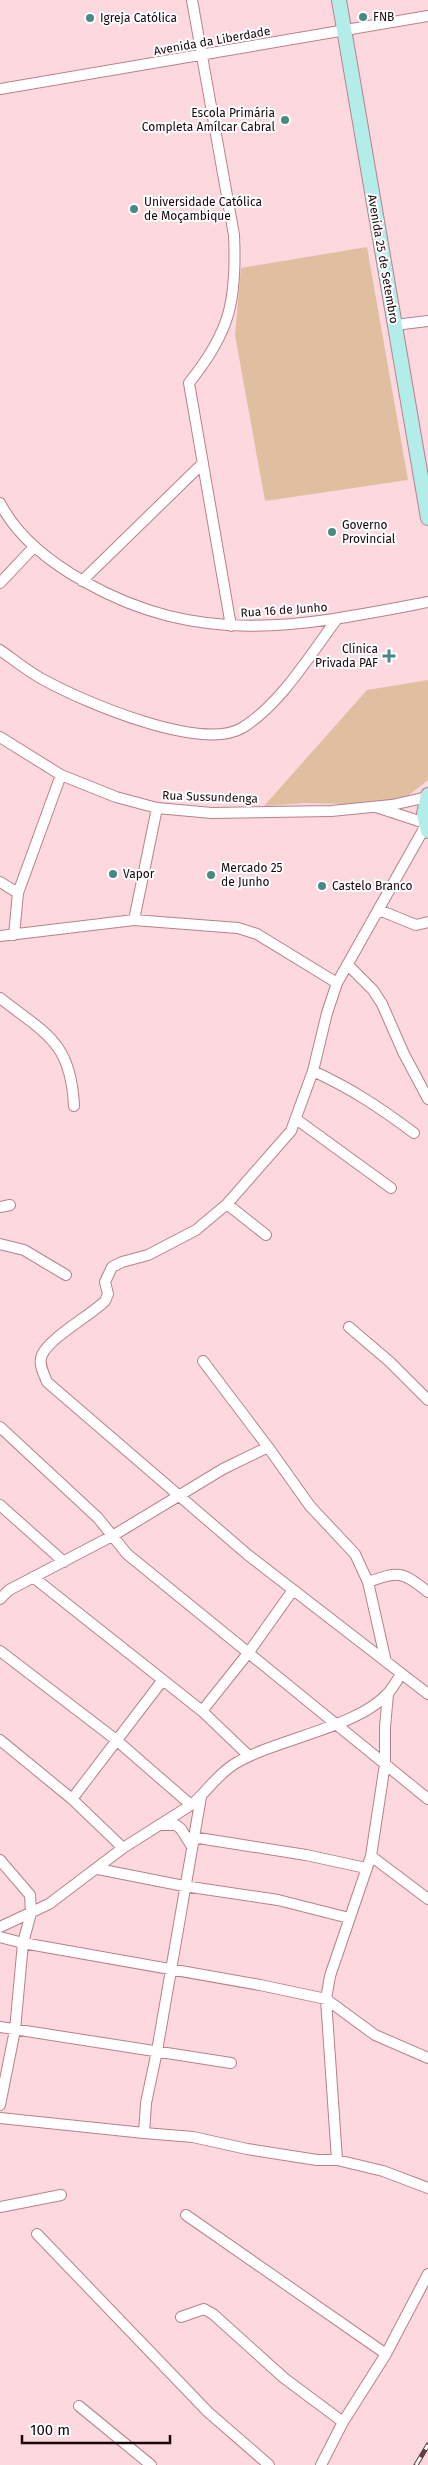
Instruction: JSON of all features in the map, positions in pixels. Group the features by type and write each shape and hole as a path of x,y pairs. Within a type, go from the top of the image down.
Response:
{"street":[{"path":"192,0 234,236 236,267 232,301 223,332 210,357 189,383 231,626"},
{"name":"Avenida 25 de Setembro","path":"338,0 428,518"},
{"name":"Avenida da Liberdade","path":"0,89 428,16"},
{"path":"395,325 428,320"},
{"path":"82,581 203,463"},
{"name":"Rua 16 de Junho","path":"0,503 34,547 63,570 109,596 156,614 207,625 260,626 337,619 428,602"},
{"path":"0,583 34,547"},
{"path":"0,650 43,680 85,700 142,723 220,735 241,728 267,709 337,619"},
{"name":"Rua Sussundenga","path":"0,737 61,775 116,797 157,808 212,813 314,811 375,807 403,803 428,796"},
{"path":"14,935 18,893 61,775"},
{"path":"428,796 426,826 337,983 327,1013 313,1071 292,1131 227,1204 196,1230 148,1255 122,1262 112,1268 105,1282 108,1294 105,1301 95,1311 52,1343 42,1356 42,1368 47,1382 248,1555 428,1694"},
{"name":"Rua Sussundenga","path":"375,807 426,826"},
{"path":"134,920 157,808"},
{"path":"0,882 18,893"},
{"path":"379,910 416,925 428,922"},
{"path":"0,936 134,920 238,928 257,934 337,983"},
{"path":"348,965 373,990 382,1004 404,1054 428,1099"},
{"path":"0,998 52,1039 67,1061 73,1084 74,1106"},
{"path":"313,1071 359,1094 414,1133"},
{"path":"296,1119 391,1188"},
{"path":"227,1204 266,1235"},
{"path":"0,1244 24,1250 66,1275"},
{"path":"349,1327 390,1362 428,1400"},
{"path":"203,1361 310,1506 355,1554 368,1582 386,1662"},
{"path":"0,1427 114,1535 127,1554 428,1798"},
{"path":"0,1600 9,1590 114,1535 223,1469 268,1448"},
{"path":"0,1505 64,1562"},
{"path":"368,1582 395,1573 407,1576 428,1592"},
{"path":"33,1577 202,1712 250,1756"},
{"path":"0,1583 9,1590"},
{"path":"202,1712 249,1652 293,1590"},
{"path":"0,1651 115,1739 191,1805"},
{"path":"0,1927 49,1904 98,1869 123,1848 191,1805 201,1797 217,1776 250,1756 356,1716 388,1694 401,1674"},
{"path":"72,1799 115,1739 162,1681"},
{"path":"337,2160 326,1999 330,1976 371,1856 385,1764 385,1727 388,1694"},
{"path":"0,1740 72,1799 123,1848"},
{"path":"144,2134 146,2103 172,1970 184,1886 201,1797"},
{"path":"158,1826 176,1825 192,1842 306,1855 366,1868"},
{"path":"371,1856 428,1899"},
{"path":"0,1860 30,1895 49,1904"},
{"path":"98,1869 184,1886 278,1900 349,1918"},
{"path":"0,2105 16,2030 23,1943 31,1914 30,1895"},
{"path":"0,1937 23,1943 260,1985 326,1999 376,2035 428,2058"},
{"path":"0,2027 231,2063"},
{"path":"0,2118 144,2134 193,2137 247,2149 317,2160 337,2160 383,2171 428,2188"},
{"path":"0,2207 61,2195"},
{"path":"186,2215 386,2354"},
{"path":"37,2234 208,2412 269,2465"},
{"path":"320,2465 343,2422 386,2354 428,2274"},
{"path":"181,2317 204,2310 213,2314 284,2378 343,2422"},
{"path":"79,2406 147,2464"}],"shaded area":[{"path":"367,247 408,480 265,501 235,335 241,268"},
{"path":"428,680 428,780 400,802 386,805 305,803 264,806 367,690"}],"railway":[{"path":"416,2465 428,2445"}],"place":[{"name":"FNB","path":"363,17"},
{"name":"Igreja Católica","path":"90,18"},
{"name":"Escola Primária Completa Amílcar Cabral","path":"285,120"},
{"name":"Universidade Católica de Moçambique","path":"134,209"},
{"name":"Governo Provincial","path":"332,532"},
{"name":"Clínica Privada PAF","path":"389,656"},
{"name":"Vapor","path":"113,874"},
{"name":"Mercado 25 de Junho","path":"211,875"},
{"name":"Castelo Branco","path":"322,886"}]}
